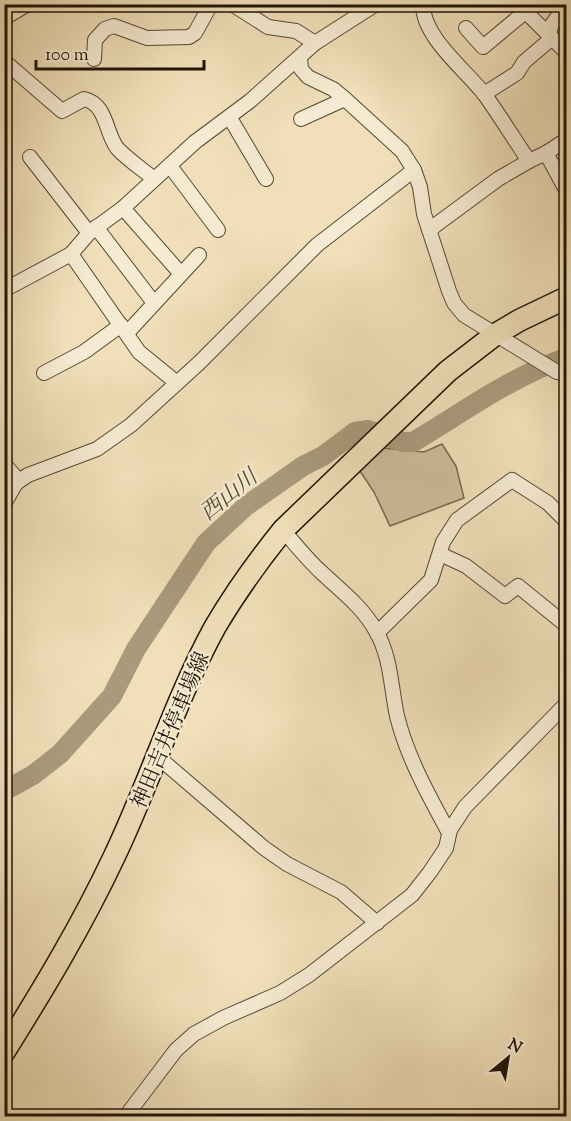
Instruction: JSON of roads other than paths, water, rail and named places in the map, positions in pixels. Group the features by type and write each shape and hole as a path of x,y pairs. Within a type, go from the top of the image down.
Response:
{"main road":[{"name":"神田吉井停車場線","path":"4,1052 80,926 115,856 197,664 215,627 244,580 283,530 448,371 496,334 567,298"}],"street":[{"path":"4,18 28,4"},
{"path":"94,58 95,40 105,29 114,26 147,38 189,36 195,33 211,4"},
{"path":"232,4 268,27 296,31 315,43"},
{"path":"4,290 71,254 92,230 123,208 195,142 230,118 315,43 376,4"},
{"path":"423,4 423,12 429,29 484,94 529,161"},
{"path":"466,28 483,47 521,8 567,52"},
{"path":"484,94 517,73 524,62 550,38 551,26 562,9"},
{"path":"300,58 301,69 308,77 333,89 402,151 414,170 420,187 424,214 454,303 464,315 557,372 567,374"},
{"path":"4,61 62,111 84,99 92,101 105,118 117,147 153,179"},
{"path":"301,119 345,99"},
{"path":"230,118 266,179"},
{"path":"429,230 498,179 567,140"},
{"path":"546,153 567,190"},
{"path":"30,157 154,303"},
{"path":"170,166 218,230"},
{"path":"4,504 19,481 28,475 97,449 130,425 200,363 317,244 414,170"},
{"path":"123,208 181,274"},
{"path":"71,254 139,352 177,383"},
{"path":"44,373 124,329 154,303 199,255"},
{"path":"4,464 19,481"},
{"path":"377,633 431,580 443,542 457,520 512,480 548,503 567,521"},
{"path":"283,530 319,571 346,593 364,612 377,633 386,654 397,717 407,748 448,833"},
{"path":"440,554 466,566 505,596 518,586 567,625"},
{"path":"126,1116 176,1050 195,1034 223,1018 280,993 309,975 412,895 446,848 448,833 465,807 567,704"},
{"path":"158,757 264,848 287,864 341,892 377,924"}],"waterway":[{"name":"西山川","path":"4,791 33,775 60,754 112,696 136,649 206,543 246,506 303,466 323,456 355,432 368,430 403,442 413,442 507,385 566,358"}]}
